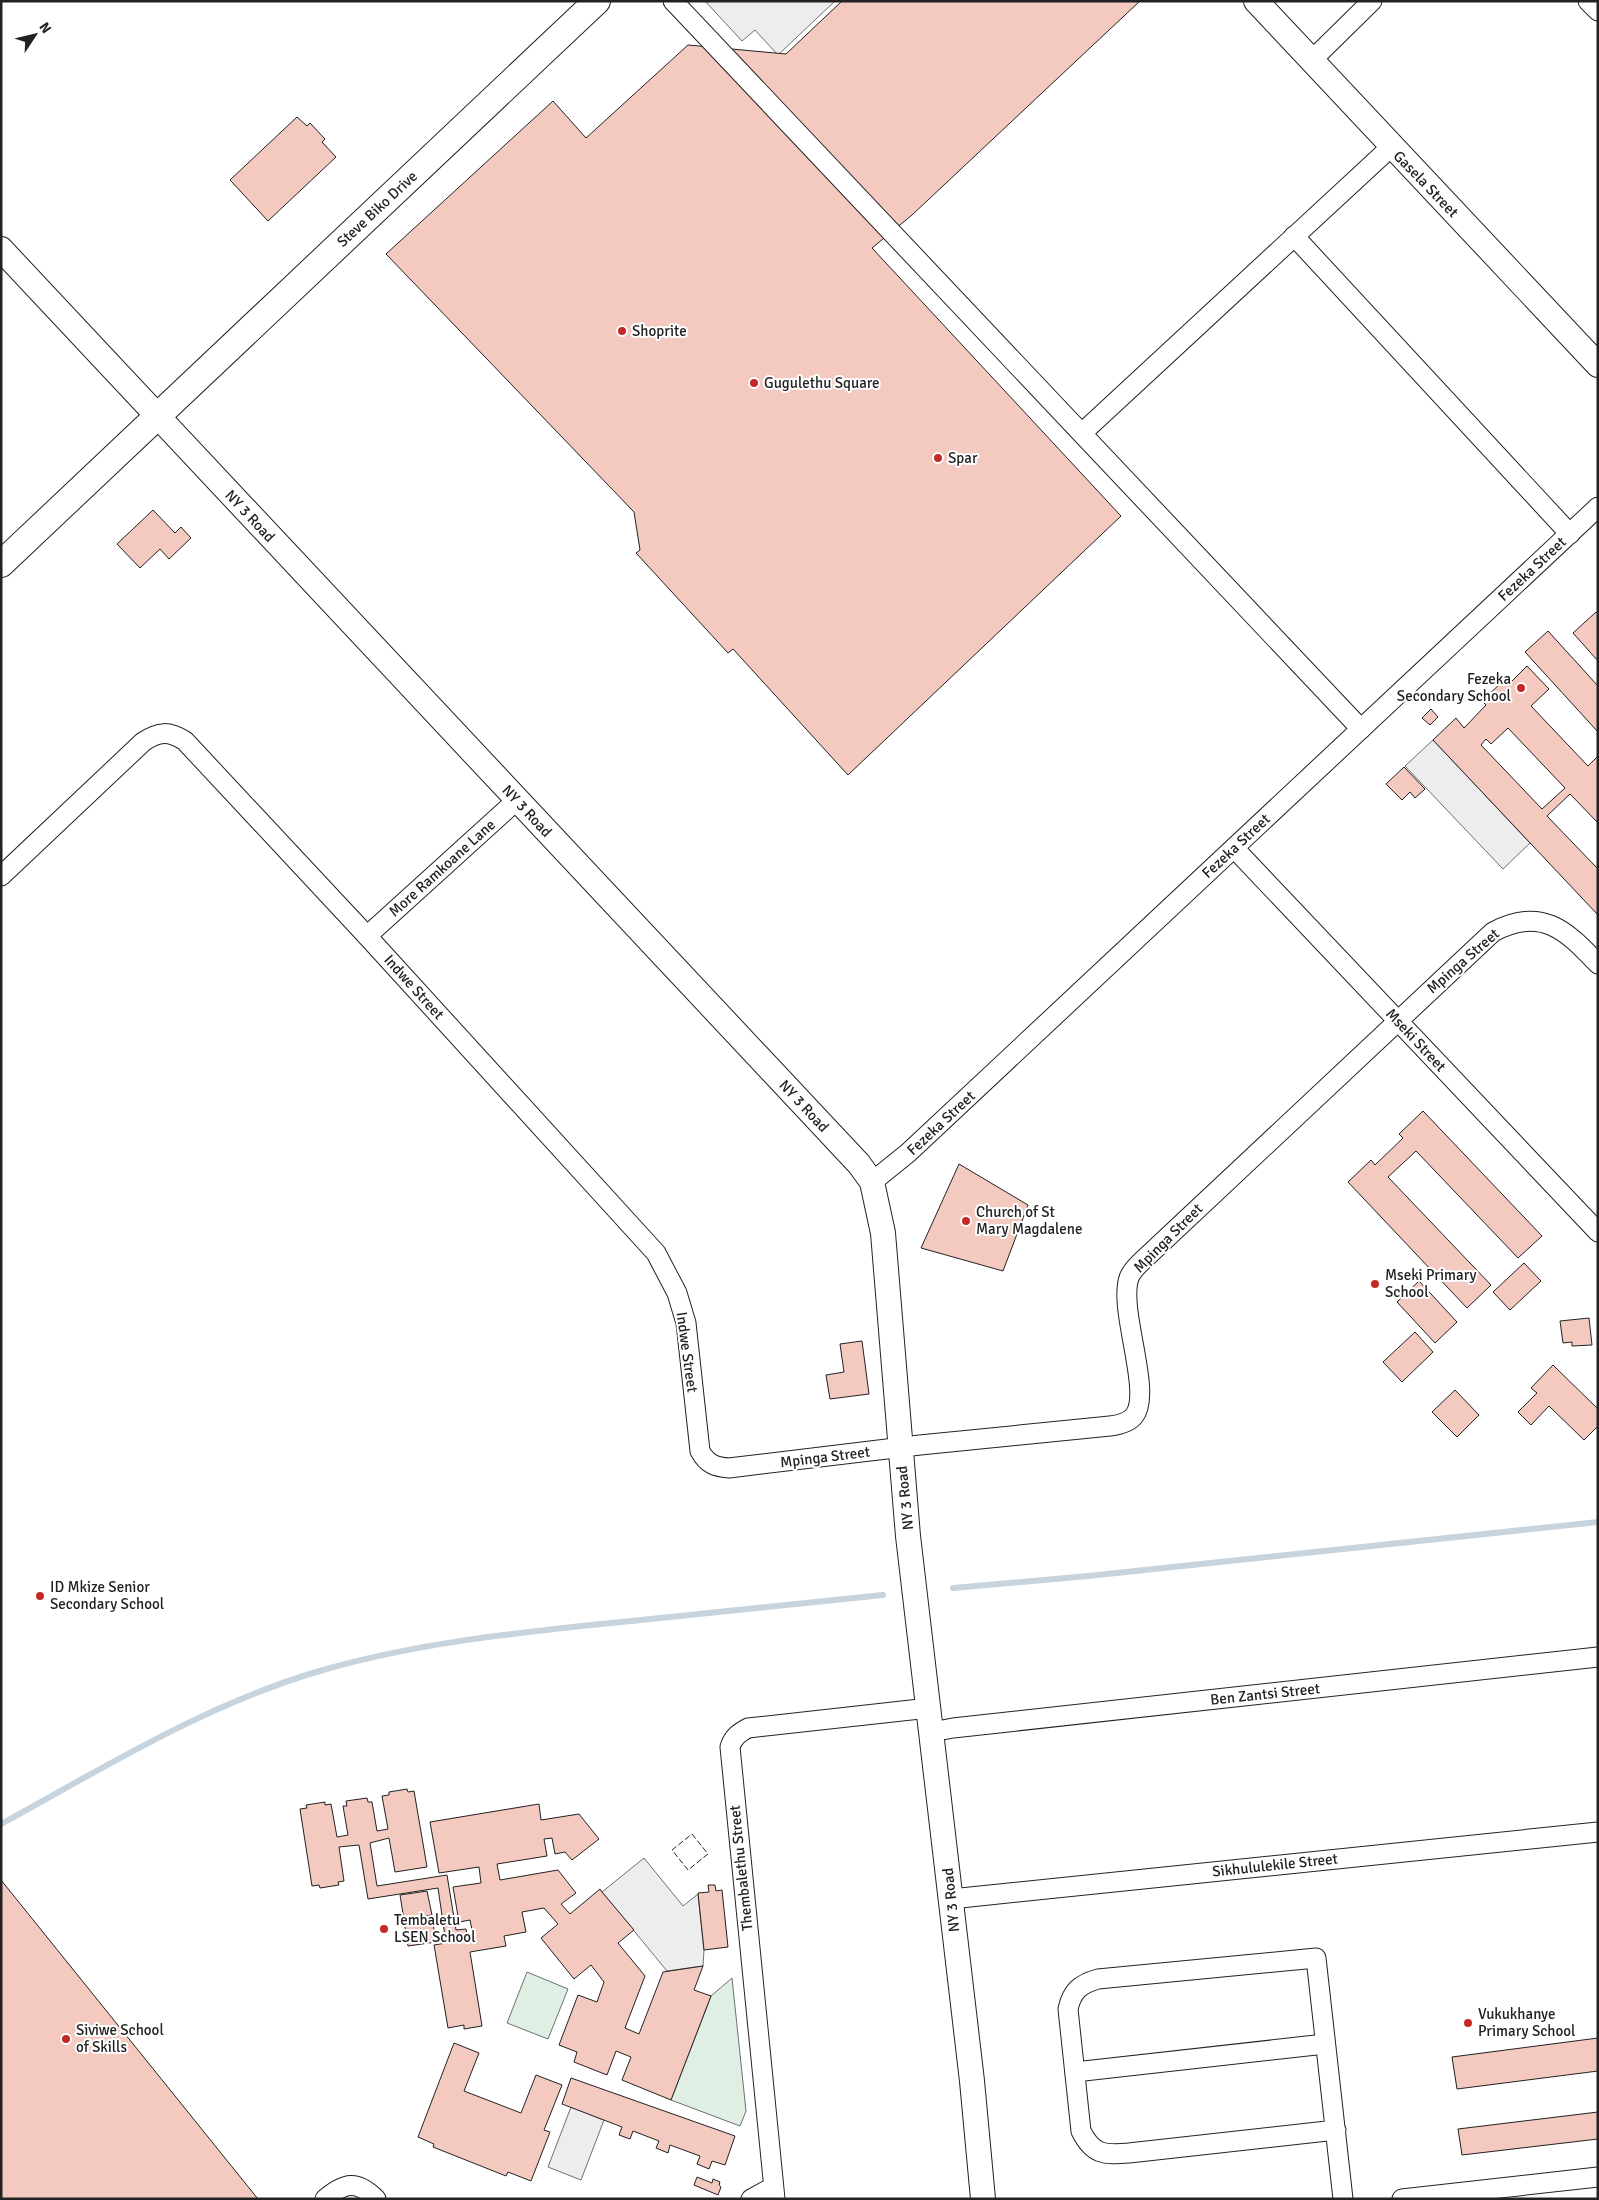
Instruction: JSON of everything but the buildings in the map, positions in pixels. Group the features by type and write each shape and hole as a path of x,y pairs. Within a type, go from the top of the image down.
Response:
{"main road":[{"name":"Steve Biko Drive","path":"1,564 460,133 597,1"}],"street":[{"path":"673,1 1361,729"},
{"name":"Gasela Street","path":"1256,1 1598,365"},
{"path":"1312,60 1372,1"},
{"path":"1588,1 1598,11"},
{"path":"1082,433 1391,146"},
{"path":"1294,236 1570,534"},
{"name":"NY 3 Road","path":"1,249 859,1164 872,1182 883,1233 900,1448 983,2199"},
{"name":"Fezeka Street","path":"872,1182 908,1153 1598,507"},
{"name":"Indwe Street","path":"1,876 143,742 154,734 166,732 185,741 367,936 656,1253 677,1293 686,1323 698,1443 708,1462"},
{"name":"More Ramkoane Lane","path":"367,936 517,800"},
{"name":"Mseki Street","path":"1234,848 1598,1232"},
{"name":"Mpinga Street","path":"708,1462 720,1468 730,1468 1110,1426 1130,1420 1137,1411 1140,1394 1127,1296 1129,1279 1133,1272 1489,936 1513,922 1528,920 1555,927 1575,940 1598,964"},
{"name":"Ben Zantsi Street","path":"932,1732 1598,1657"},
{"name":"Thembalethu Street","path":"774,2193 730,1747 739,1733 748,1728 929,1708"},
{"name":"Sikhululekile Street","path":"951,1899 1598,1832"},
{"path":"1336,2130 1110,2154 1095,2150 1087,2144 1081,2131 1068,2009 1071,1996 1077,1988 1098,1979 1316,1958 1336,2130 1343,2199"},
{"path":"1074,2072 1325,2044"},
{"path":"1402,2199 1598,2177"},
{"path":"331,2194 354,2185 368,2190 376,2199"},
{"path":"751,2199 774,2193"}],"green space":[{"path":"527,1972 568,1989 548,2039 507,2023"},
{"path":"732,1978 746,2111 740,2126 671,2100 711,1996"}],"shaded area":[{"path":"705,1 835,1 778,55 755,30 742,41"},
{"path":"1433,740 1530,843 1503,869 1405,766"},
{"path":"644,1858 683,1906 698,1894 704,1950 703,1966 667,1971 602,1892"},
{"path":"571,2107 604,2120 581,2180 548,2167"}],"waterway":[{"path":"953,1588 1088,1576 1598,1522"},
{"path":"1,1824 118,1759 198,1718 280,1684 323,1670 394,1653 502,1635 883,1595"}],"fence":[{"path":"692,1834 708,1854 688,1870 672,1850 692,1834"}],"place":[{"name":"Shoprite","path":"622,331"},
{"name":"Gugulethu Square","path":"754,383"},
{"name":"Spar","path":"938,458"},
{"name":"Fezeka Secondary School","path":"1521,688"},
{"name":"Church of St Mary Magdalene","path":"966,1221"},
{"name":"Mseki Primary School","path":"1375,1284"},
{"name":"ID Mkize Senior Secondary School","path":"40,1596"},
{"name":"Tembaletu LSEN School","path":"384,1929"},
{"name":"Vukukhanye Primary School","path":"1468,2023"},
{"name":"Siviwe School of Skills","path":"66,2039"}]}
